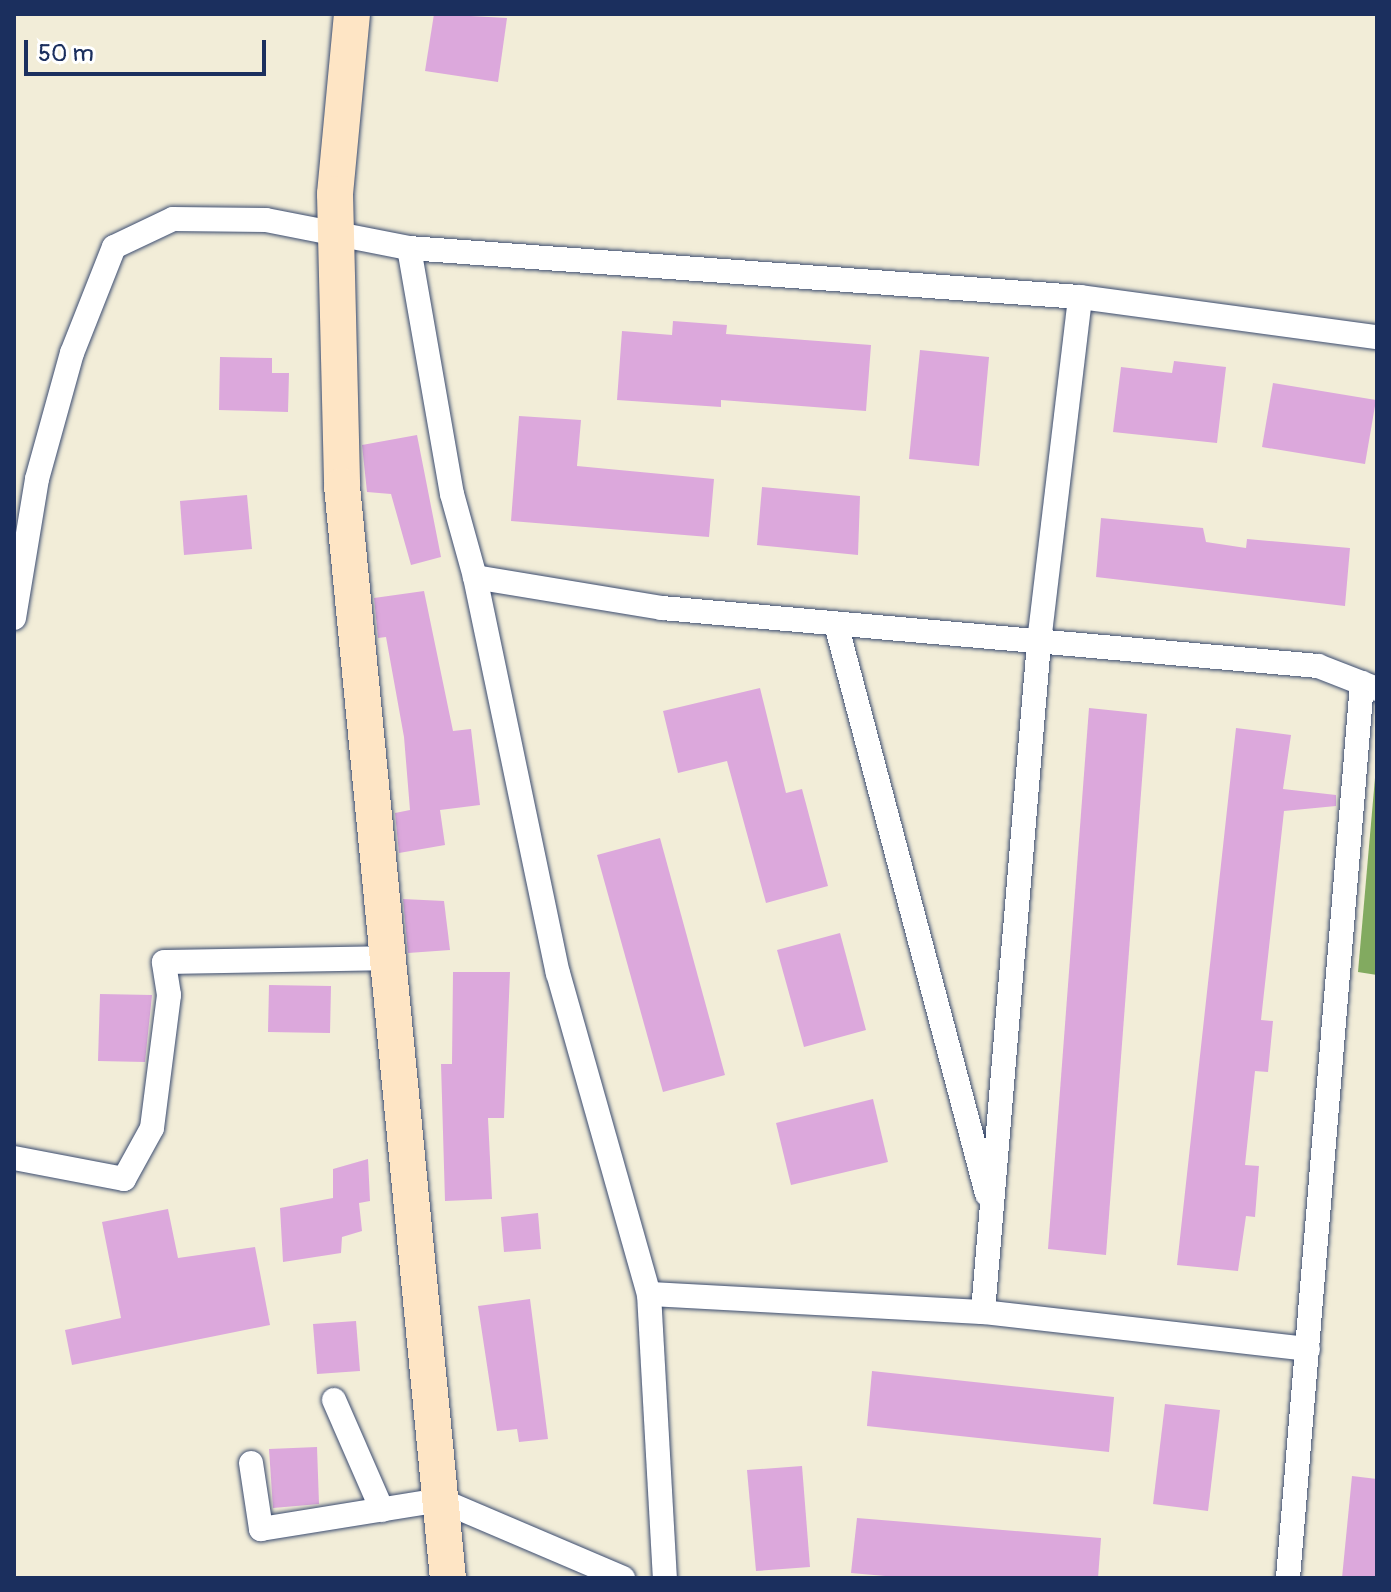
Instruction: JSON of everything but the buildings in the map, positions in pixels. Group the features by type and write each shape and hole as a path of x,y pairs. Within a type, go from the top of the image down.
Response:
{"street":[{"path":"352,14 336,230 342,486 385,958 448,1578"},
{"path":"14,618 37,479 72,353 114,247 173,219 266,220 336,230 409,248 1080,297 1377,337"},
{"path":"409,248 452,494 475,577 558,973 649,1294 665,1578"},
{"path":"983,1312 1039,642 1080,297"},
{"path":"475,577 662,608 1318,666 1370,686 1288,1578"},
{"path":"836,624 992,1211"},
{"path":"14,1158 124,1179 152,1128 169,995 164,962 385,958"},
{"path":"649,1294 983,1312 1308,1349"},
{"path":"334,1400 382,1510"},
{"path":"251,1463 261,1529 440,1500 623,1578"}],"green space":[{"path":"1377,755 1377,975 1358,972"}]}
